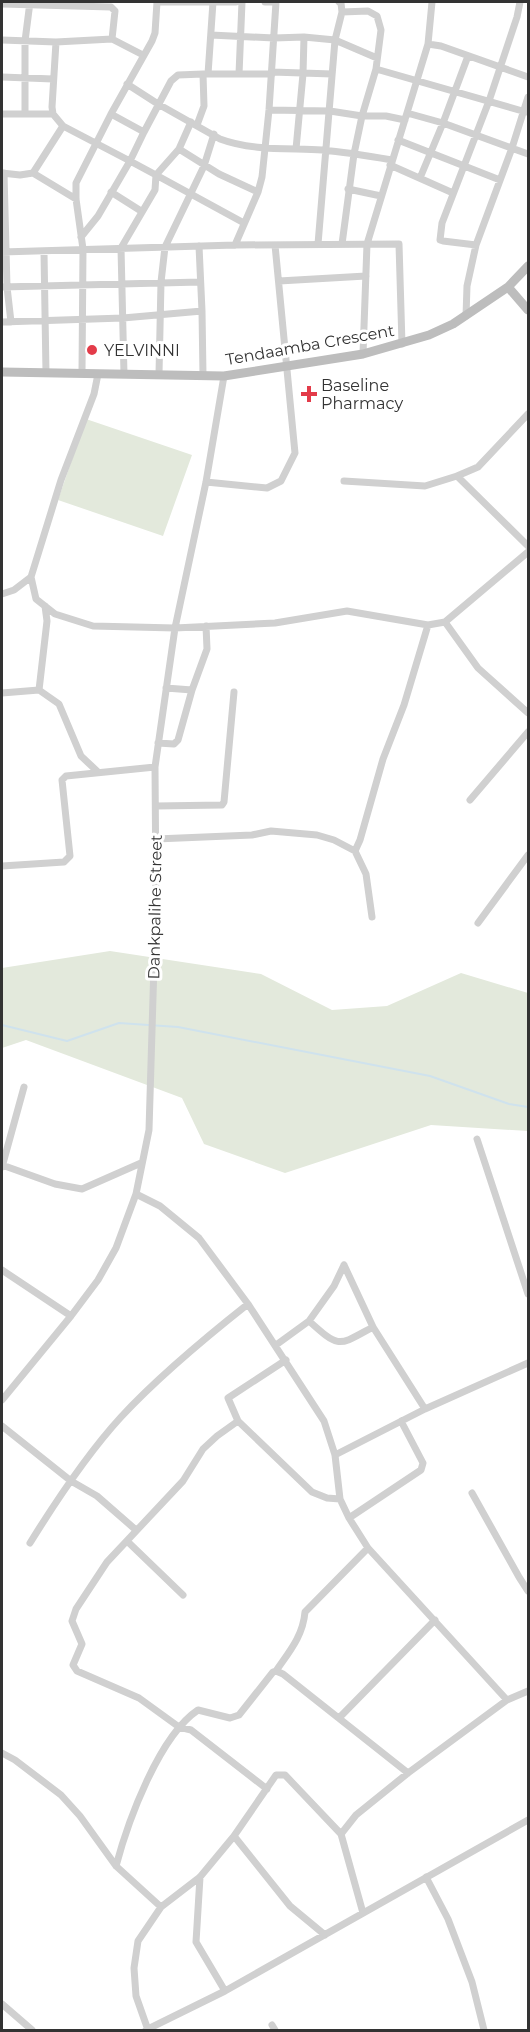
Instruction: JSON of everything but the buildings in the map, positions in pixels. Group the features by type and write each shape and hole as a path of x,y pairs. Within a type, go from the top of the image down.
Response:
{"street":[{"path":"82,373 83,249 76,183 155,33 157,2 236,2"},
{"path":"124,375 121,248 155,190 156,175 178,149 204,106 213,2"},
{"path":"239,74 242,2"},
{"path":"235,245 258,192 266,148 276,2 265,2"},
{"path":"318,244 335,40 342,12 339,2"},
{"path":"363,354 367,244 428,44 432,2"},
{"path":"476,245 443,241 439,238 442,223 489,101 520,2"},
{"path":"26,114 24,78 30,3"},
{"path":"2,4 88,3 111,7 116,10 112,39"},
{"path":"342,12 368,10 376,16 381,30 376,69 354,154 342,244"},
{"path":"211,34 335,40 377,58"},
{"path":"296,149 304,37"},
{"path":"2,40 56,42 112,39 143,55"},
{"path":"56,42 53,114 63,126 244,223"},
{"path":"428,44 528,77"},
{"path":"420,178 468,56"},
{"path":"376,69 526,112"},
{"path":"81,237 98,216 130,161 158,104 176,76 332,74"},
{"path":"2,77 53,79"},
{"path":"127,84 158,104 230,142 266,148 354,154 391,163 453,193"},
{"path":"466,316 467,286 476,245 526,112 528,97"},
{"path":"269,110 300,109 362,116 406,116 443,123 528,154"},
{"path":"2,114 53,114"},
{"path":"111,114 144,132"},
{"path":"33,173 63,126"},
{"path":"159,374 161,282 165,247 204,166 214,134"},
{"path":"398,140 500,180"},
{"path":"178,149 204,166 258,192"},
{"path":"10,322 4,287 3,173 20,175 33,173 76,199"},
{"path":"348,189 381,196"},
{"path":"111,192 141,211"},
{"path":"3,252 235,245 399,244 402,344"},
{"path":"206,482 267,488 281,481 295,453 275,245"},
{"path":"199,246 203,375"},
{"path":"44,252 46,373"},
{"name":"Tendaamba Crescent","path":"2,372 224,376 363,354 429,335 466,316 508,287 528,266"},
{"path":"279,281 366,276"},
{"path":"4,287 200,282"},
{"path":"508,287 528,310"},
{"path":"2,322 123,318 202,311"},
{"path":"98,374 94,394 61,480 31,577 36,599 55,614 93,626 175,628 274,624 347,611 428,625 446,622 528,552"},
{"name":"Dankpalihe Street","path":"2,1398 98,1280 116,1248 136,1194 149,1130 156,839 155,767 175,628 206,482 224,376"},
{"path":"344,481 424,486 457,476 478,467 528,414"},
{"path":"457,476 528,546"},
{"path":"2,594 14,590 31,577"},
{"path":"39,690 47,621 45,606"},
{"path":"446,622 478,669 528,713"},
{"path":"355,850 360,840 383,759 404,705 428,625"},
{"path":"158,743 174,744 178,740 192,690 207,649 206,626"},
{"path":"166,688 192,690"},
{"path":"2,693 39,690 59,704 81,756 98,772"},
{"path":"156,806 222,805 234,692"},
{"path":"470,800 528,732"},
{"path":"2,866 64,862 70,856 62,780 66,776 155,767"},
{"path":"156,839 252,835 271,831 317,835 334,840 355,850 366,874 372,917"},
{"path":"478,923 528,855"},
{"path":"24,1087 2,1166 55,1184 82,1189 141,1163"},
{"path":"477,1139 528,1294"},
{"path":"136,1194 160,1206 199,1238 248,1304 324,1422 335,1455 340,1499 368,1548 507,1700"},
{"path":"276,1345 309,1321 334,1286 344,1264 373,1327 425,1408"},
{"path":"2,1270 71,1316"},
{"path":"30,1543 71,1481 121,1417 197,1345 248,1304"},
{"path":"309,1321 338,1343 344,1343 373,1327"},
{"path":"286,1360 228,1398 238,1420 312,1492 327,1498 340,1499"},
{"path":"335,1455 425,1408 528,1362"},
{"path":"238,1420 203,1449 183,1481 107,1562 76,1609 72,1621 82,1644 74,1668 139,1698 179,1727 191,1730 267,1789"},
{"path":"349,1518 421,1470 423,1463 402,1421"},
{"path":"2,1426 71,1481 97,1496 136,1530"},
{"path":"472,1493 528,1591"},
{"path":"127,1541 183,1595"},
{"path":"116,1866 122,1843 155,1764 179,1727 198,1710 230,1718 239,1716 276,1671 296,1642 304,1626 305,1612 368,1548"},
{"path":"339,1718 435,1620"},
{"path":"276,1671 283,1674 408,1773"},
{"path":"341,1834 357,1815 408,1773 507,1700 528,1691"},
{"path":"2,1753 15,1760 61,1796 80,1816 116,1866 161,1907"},
{"path":"363,1913 341,1834 285,1775 276,1775 234,1836 200,1877 161,1907 138,1941 134,1968 136,1996 147,2030 225,1991 528,1820"},
{"path":"234,1836 290,1906 325,1935"},
{"path":"200,1877 196,1942 225,1991"},
{"path":"426,1877 448,1919 472,1982 484,2031"},
{"path":"2,2004 32,2031"}],"shaded area":[{"path":"86,419 192,455 163,536 58,500"},
{"path":"110,951 261,974 332,1010 387,1006 461,973 528,993 528,1131 431,1125 285,1173 204,1144 182,1098 26,1040 2,1048 2,968"}],"waterway":[{"path":"2,1025 67,1041 119,1023 178,1027 430,1076 509,1104 528,1107"}],"place":[{"name":"YELVINNI","path":"92,350"},
{"name":"Baseline Pharmacy","path":"309,394"}]}
